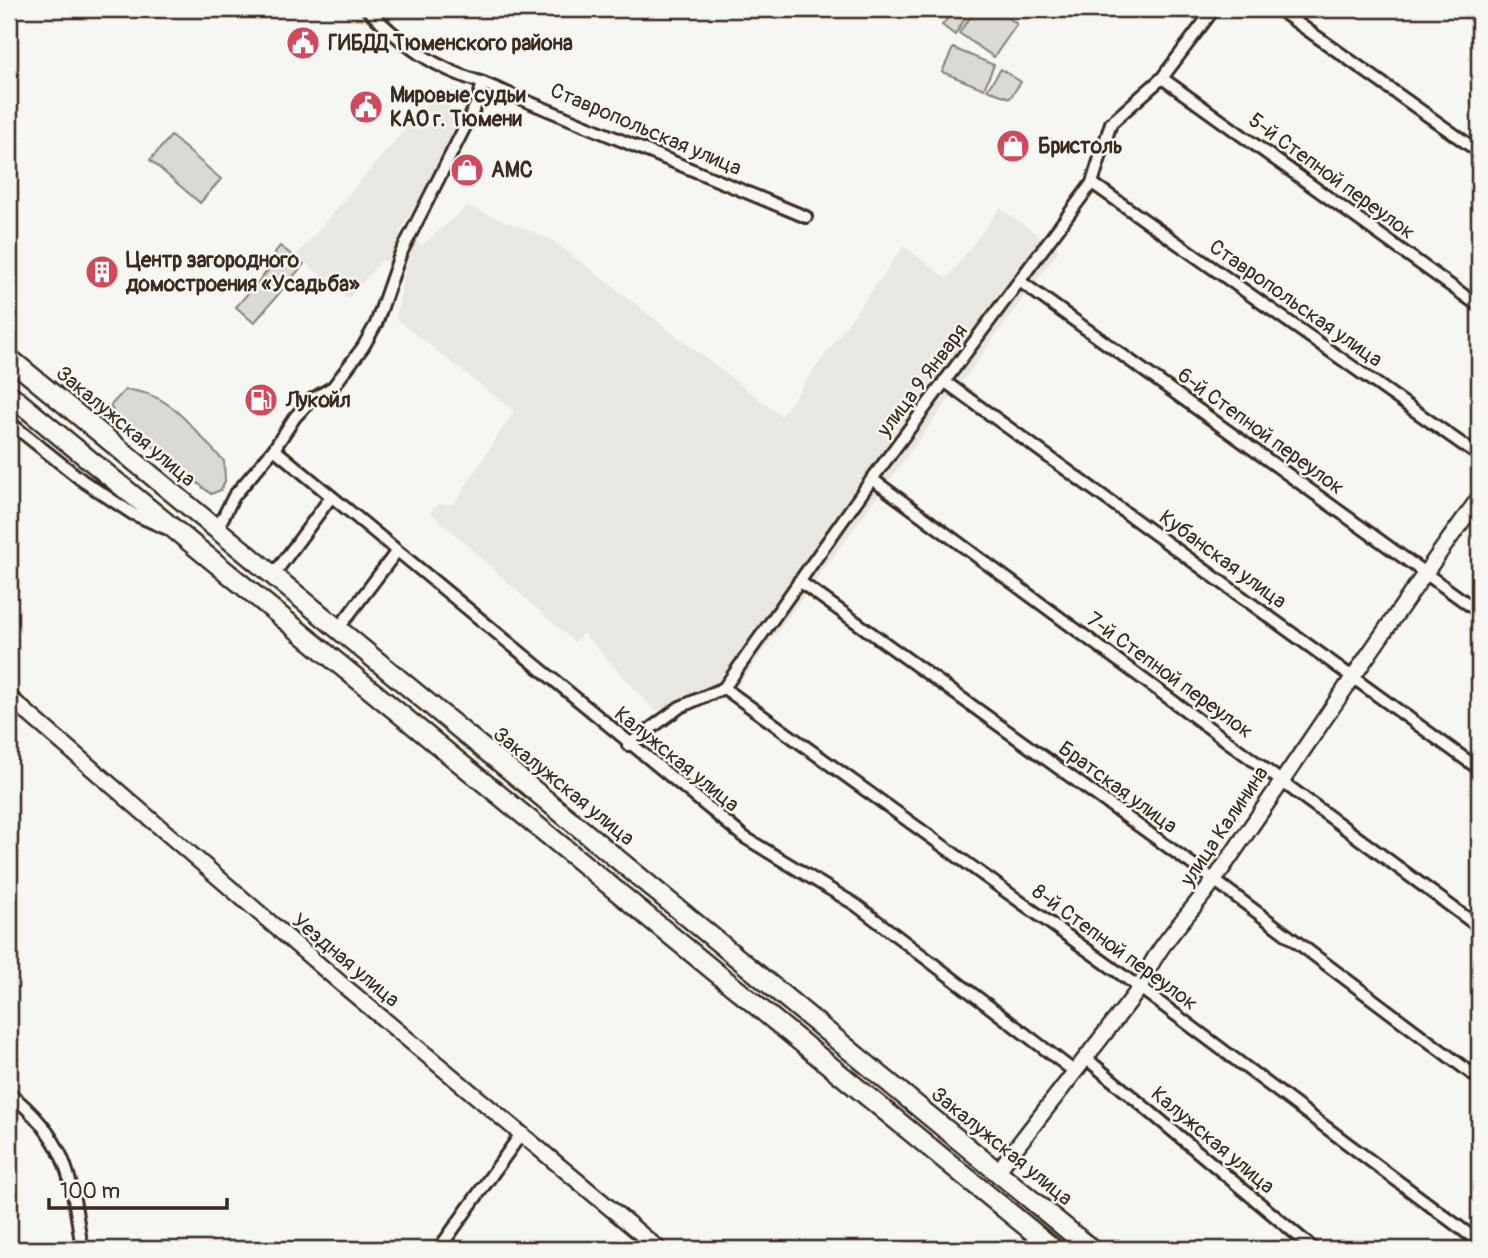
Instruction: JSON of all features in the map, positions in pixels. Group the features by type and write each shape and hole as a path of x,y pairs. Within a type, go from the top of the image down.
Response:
{"highway":[{"name":"Закалужская улица","path":"9,358 1091,1249"},
{"path":"9,394 317,649 1054,1249"}],"street":[{"name":"Ставропольская улица","path":"367,9 415,54 446,71 483,83 806,217"},
{"name":"улица 9 Января","path":"724,688 872,479 1021,282 1091,183 1111,123 1162,78 1214,9"},
{"path":"1278,9 1479,152"},
{"name":"5-й Степной переулок","path":"1162,78 1479,306"},
{"path":"216,531 234,496 274,449 295,417 311,400 333,387 363,347 376,324 400,255 477,103 483,83"},
{"name":"Ставропольская улица","path":"1091,183 1479,456"},
{"name":"6-й Степной переулок","path":"1021,282 1479,612"},
{"name":"Кубанская улица","path":"944,381 1479,769"},
{"path":"9,422 83,481 133,514 187,539"},
{"name":"Калужская улица","path":"274,449 628,745 744,837 856,905 1075,1072"},
{"name":"7-й Степной переулок","path":"872,479 1479,927"},
{"path":"272,577 331,496"},
{"name":"улица Калинина","path":"997,1172 1140,988 1148,965 1214,880 1280,779 1355,678 1425,572 1479,498"},
{"path":"338,629 397,551"},
{"name":"Братская улица","path":"799,581 1214,880 1479,1079"},
{"path":"628,745 680,707 724,688"},
{"name":"8-й Степной переулок","path":"724,688 1140,988 1479,1242"},
{"name":"Уездная улица","path":"9,697 344,986 659,1249"},
{"name":"Калужская улица","path":"1087,1059 1314,1249"},
{"path":"9,1093 37,1118 55,1140 66,1161 82,1249"},
{"path":"439,1249 521,1134"}],"shaded area":[{"path":"976,9 995,9 1017,24 994,57 959,33"},
{"path":"954,11 965,18 955,35 942,25"},
{"path":"953,48 994,65 984,89 942,72"},
{"path":"1001,69 1021,82 1010,98 987,90"},
{"path":"434,95 466,120 399,233 423,245 467,206 552,240 781,416 904,246 947,279 1000,208 1059,250 734,691 655,711 583,633 574,642 430,512 438,504 454,504 514,411 396,319 405,269 382,260 348,299 297,255"},
{"path":"171,136 221,179 200,203 150,160"},
{"path":"280,246 304,264 254,323 236,307 277,260 275,252"},
{"path":"125,390 156,397 181,415 224,461 225,481 221,490 211,494 117,417 110,406"}],"place":[{"name":"ГИБДД Тюменского района","path":"303,43"},
{"name":"Мировые судьи КАО г. Тюмени","path":"366,107"},
{"name":"Бристоль","path":"1013,146"},
{"name":"АМС","path":"467,170"},
{"name":"Центр загородного домостроения «Усадьба»","path":"102,272"},
{"name":"Лукойл","path":"261,400"}]}
